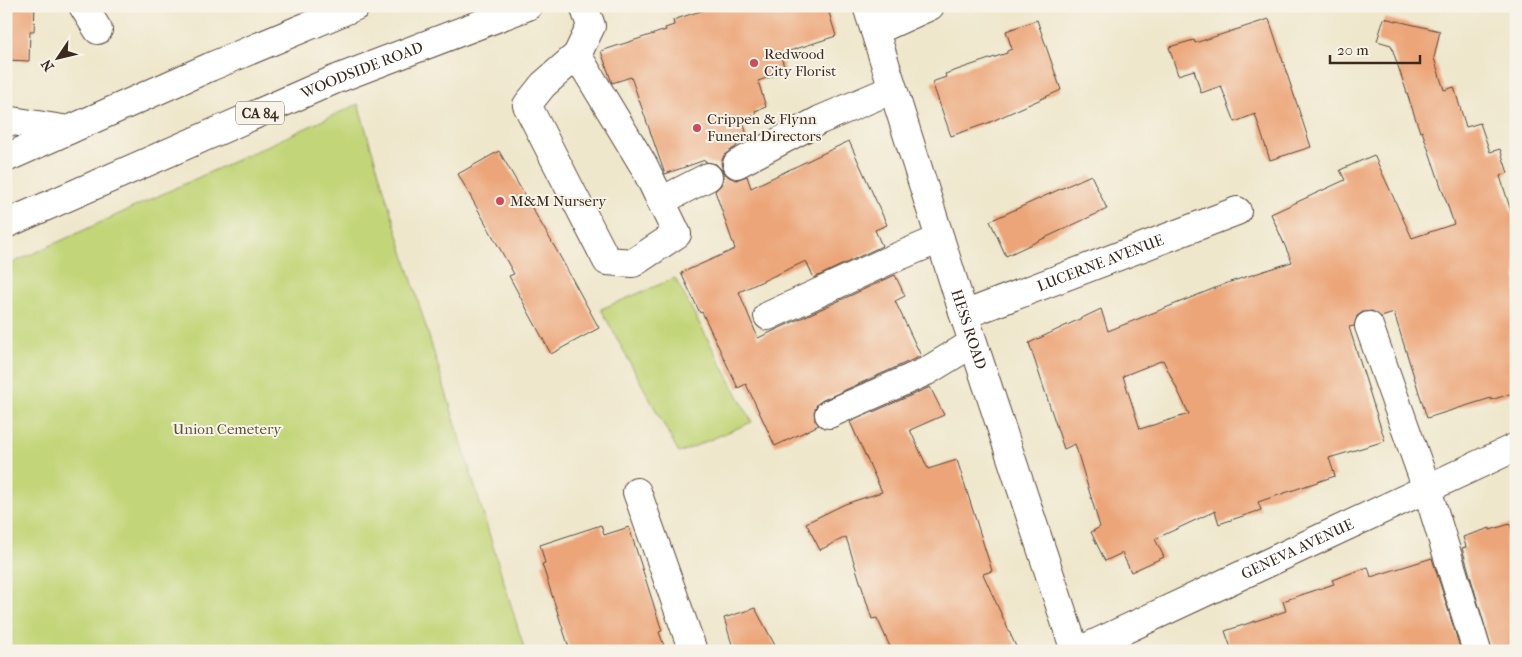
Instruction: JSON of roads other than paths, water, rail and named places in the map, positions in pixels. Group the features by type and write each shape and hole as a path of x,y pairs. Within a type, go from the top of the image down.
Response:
{"main road":[{"path":"83,6 98,30"},
{"path":"6,158 218,63 356,6"},
{"name":"WOODSIDE ROAD","path":"6,224 334,80 528,6"},
{"path":"577,55 644,166 677,234 633,263 607,262 527,105 543,85 577,55 590,26 584,6"},
{"path":"871,19 930,6"},
{"name":"HESS ROAD","path":"871,19 964,316 1075,651"},
{"path":"737,164 820,120 893,89"},
{"path":"6,120 69,130"},
{"path":"661,201 708,177"},
{"name":"LUCERNE AVENUE","path":"964,316 1237,211"},
{"path":"768,316 884,262 940,239"},
{"path":"1369,326 1427,489 1477,651"},
{"path":"829,414 927,371 973,343"},
{"name":"GENEVA AVENUE","path":"1079,651 1516,448"},
{"path":"637,492 693,651"}],"place":[{"name":"Redwood City Florist","path":"754,63"},
{"name":"Crippen & Flynn Funeral Directors","path":"697,128"},
{"name":"M&M Nursery","path":"500,201"}],"park label":[{"name":"Union Cemetery","path":"227,429"}]}
